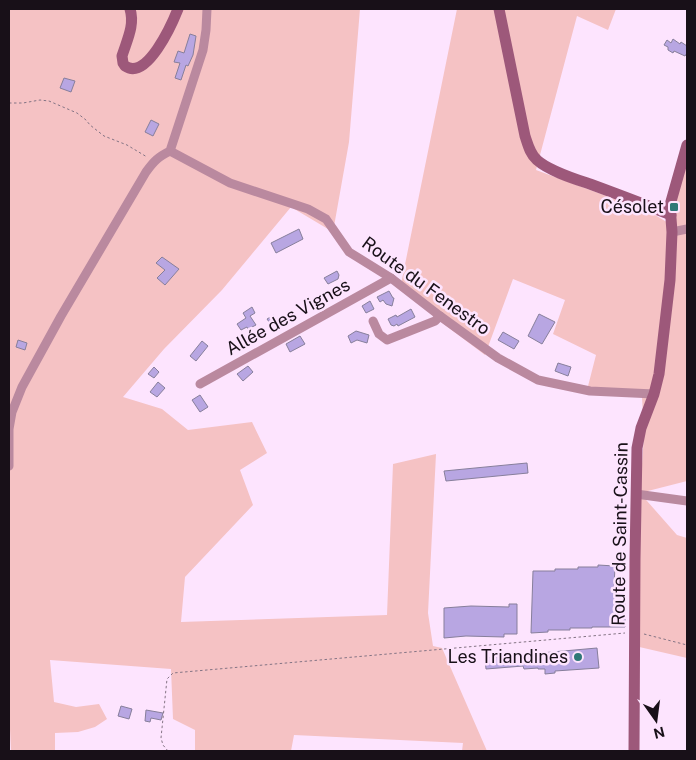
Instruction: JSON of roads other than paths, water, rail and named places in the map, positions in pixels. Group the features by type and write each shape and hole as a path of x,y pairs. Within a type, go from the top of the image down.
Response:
{"street":[{"path":"130,9 131,29 122,59 125,66 131,69 144,63 155,52 170,28 178,9"},
{"path":"9,466 12,412 22,387 60,316 146,172 154,161 170,151 203,50 206,30 206,9"},
{"path":"499,9 525,136 533,156 547,167 671,215"},
{"name":"Route de Saint-Cassin","path":"634,751 636,494 639,437 659,374 669,289 672,232 670,205 687,145"},
{"name":"Route du Fenestro","path":"170,151 230,183 308,208 326,219 349,252 391,278 498,358 538,380 590,391 654,394"},
{"path":"672,232 687,230"},
{"name":"Allée des Vignes","path":"200,384 391,278"},
{"path":"374,321 380,334 387,340 435,321 440,316"},
{"path":"636,494 687,501"}],"place":[{"name":"Césolet","path":"674,207"},
{"name":"Les Triandines","path":"578,657"}]}
